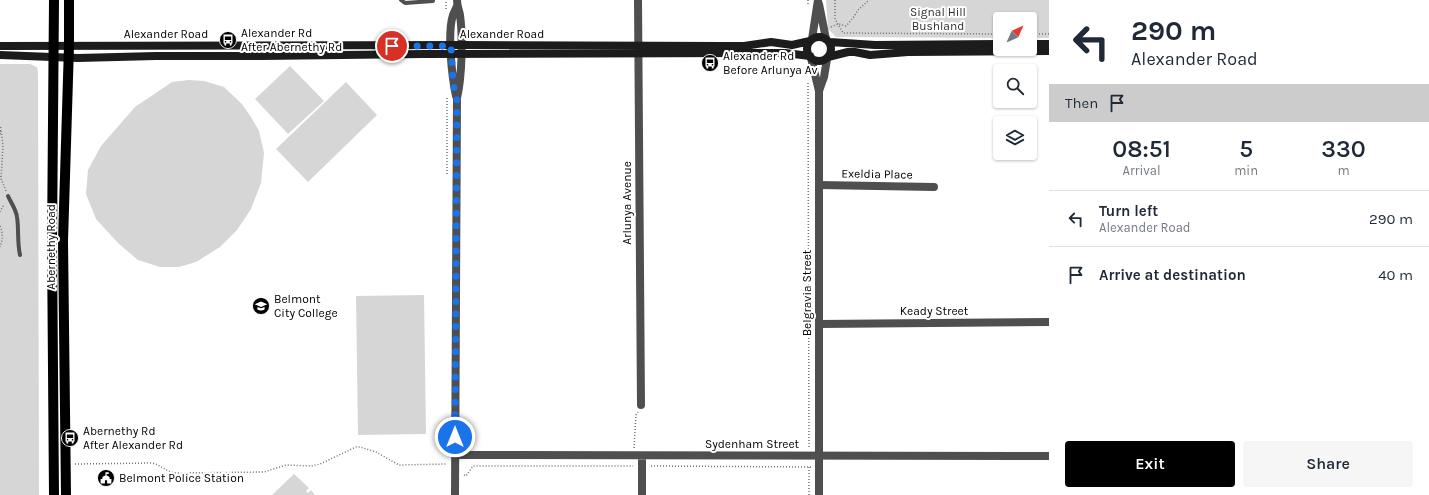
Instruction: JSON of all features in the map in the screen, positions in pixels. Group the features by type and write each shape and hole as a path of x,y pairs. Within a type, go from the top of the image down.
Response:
{"main road":[{"name":"Abernethy Road","path":"54,0 52,251 54,495"},
{"name":"Abernethy Road","path":"66,495 63,241 69,58 69,0"},
{"path":"993,44 876,46 828,40 819,36 811,40 807,47 811,57 819,61 848,52 870,55 908,52 1049,51"},
{"name":"Alexander Road","path":"638,50 744,46 771,42 792,45 811,40"},
{"path":"827,58 832,50 828,40"},
{"path":"1037,44 1049,44"},
{"name":"Alexander Road","path":"0,46 451,50"},
{"name":"Alexander Road","path":"0,55 69,58 262,56 461,49 638,50 785,54 811,57"}],"street":[{"name":"Arlunya Avenue","path":"638,0 641,405"},
{"path":"811,40 818,1"},
{"path":"818,1 828,40"},
{"path":"455,495 457,98 460,84 461,49 460,15 457,3"},
{"path":"457,3 453,15 451,50 453,84 457,98"},
{"name":"Belgravia Street","path":"811,57 819,91 819,495"},
{"name":"Belgravia Street","path":"819,91 824,77 827,58"},
{"name":"Exeldia Place","path":"819,185 934,187"},
{"name":"Keady Street","path":"819,324 1049,322"},
{"name":"Sydenham Street","path":"455,455 1049,456"},
{"path":"638,456 642,495"}],"lane":[{"path":"401,0 405,3 433,1"},
{"path":"8,196 17,215 17,244 20,255"}],"path":[{"path":"835,0 835,19 843,33 993,34"},
{"path":"838,24 846,26 858,10 869,0"},
{"path":"1037,34 1049,34"},
{"path":"808,83 809,495"},
{"path":"447,91 447,178"},
{"path":"1,126 3,145 1,179"},
{"path":"0,226 2,232 0,247"},
{"path":"638,456 636,416 641,405"},
{"path":"71,464 152,463 158,465 169,473 264,472 286,465 312,466 320,464 356,447 376,452 399,464 447,464"}],"green space":[{"name":"Signal Hill Bushland","path":"826,0 1049,0 1049,38 1037,38 1037,12 993,12 993,38 836,37 828,29"},
{"path":"0,64 30,64 37,67 38,72 39,495 0,495"},
{"path":"290,66 324,101 288,134 255,99"},
{"path":"189,80 204,81 224,87 242,104 259,131 264,153 261,183 251,209 237,230 220,247 196,262 179,267 160,267 138,260 118,243 96,219 86,194 88,170 101,146 135,107 172,82"},
{"path":"346,82 377,115 308,182 276,149"},
{"path":"424,295 426,434 358,435 356,296"},
{"path":"294,474 309,488 306,491 308,493 311,490 315,495 272,495"}],"place":[{"name":"Alexander Rd After Abernethy Rd","path":"228,40"},
{"name":"Alexander Rd Before Arlunya Av","path":"710,63"},
{"name":"Belmont City College","path":"261,306"},
{"name":"Abernethy Rd After Alexander Rd","path":"70,438"},
{"name":"Belmont Police Station","path":"106,478"}],"route":[{"path":"392,46 451,46 453,84 457,98 455,437"}]}
